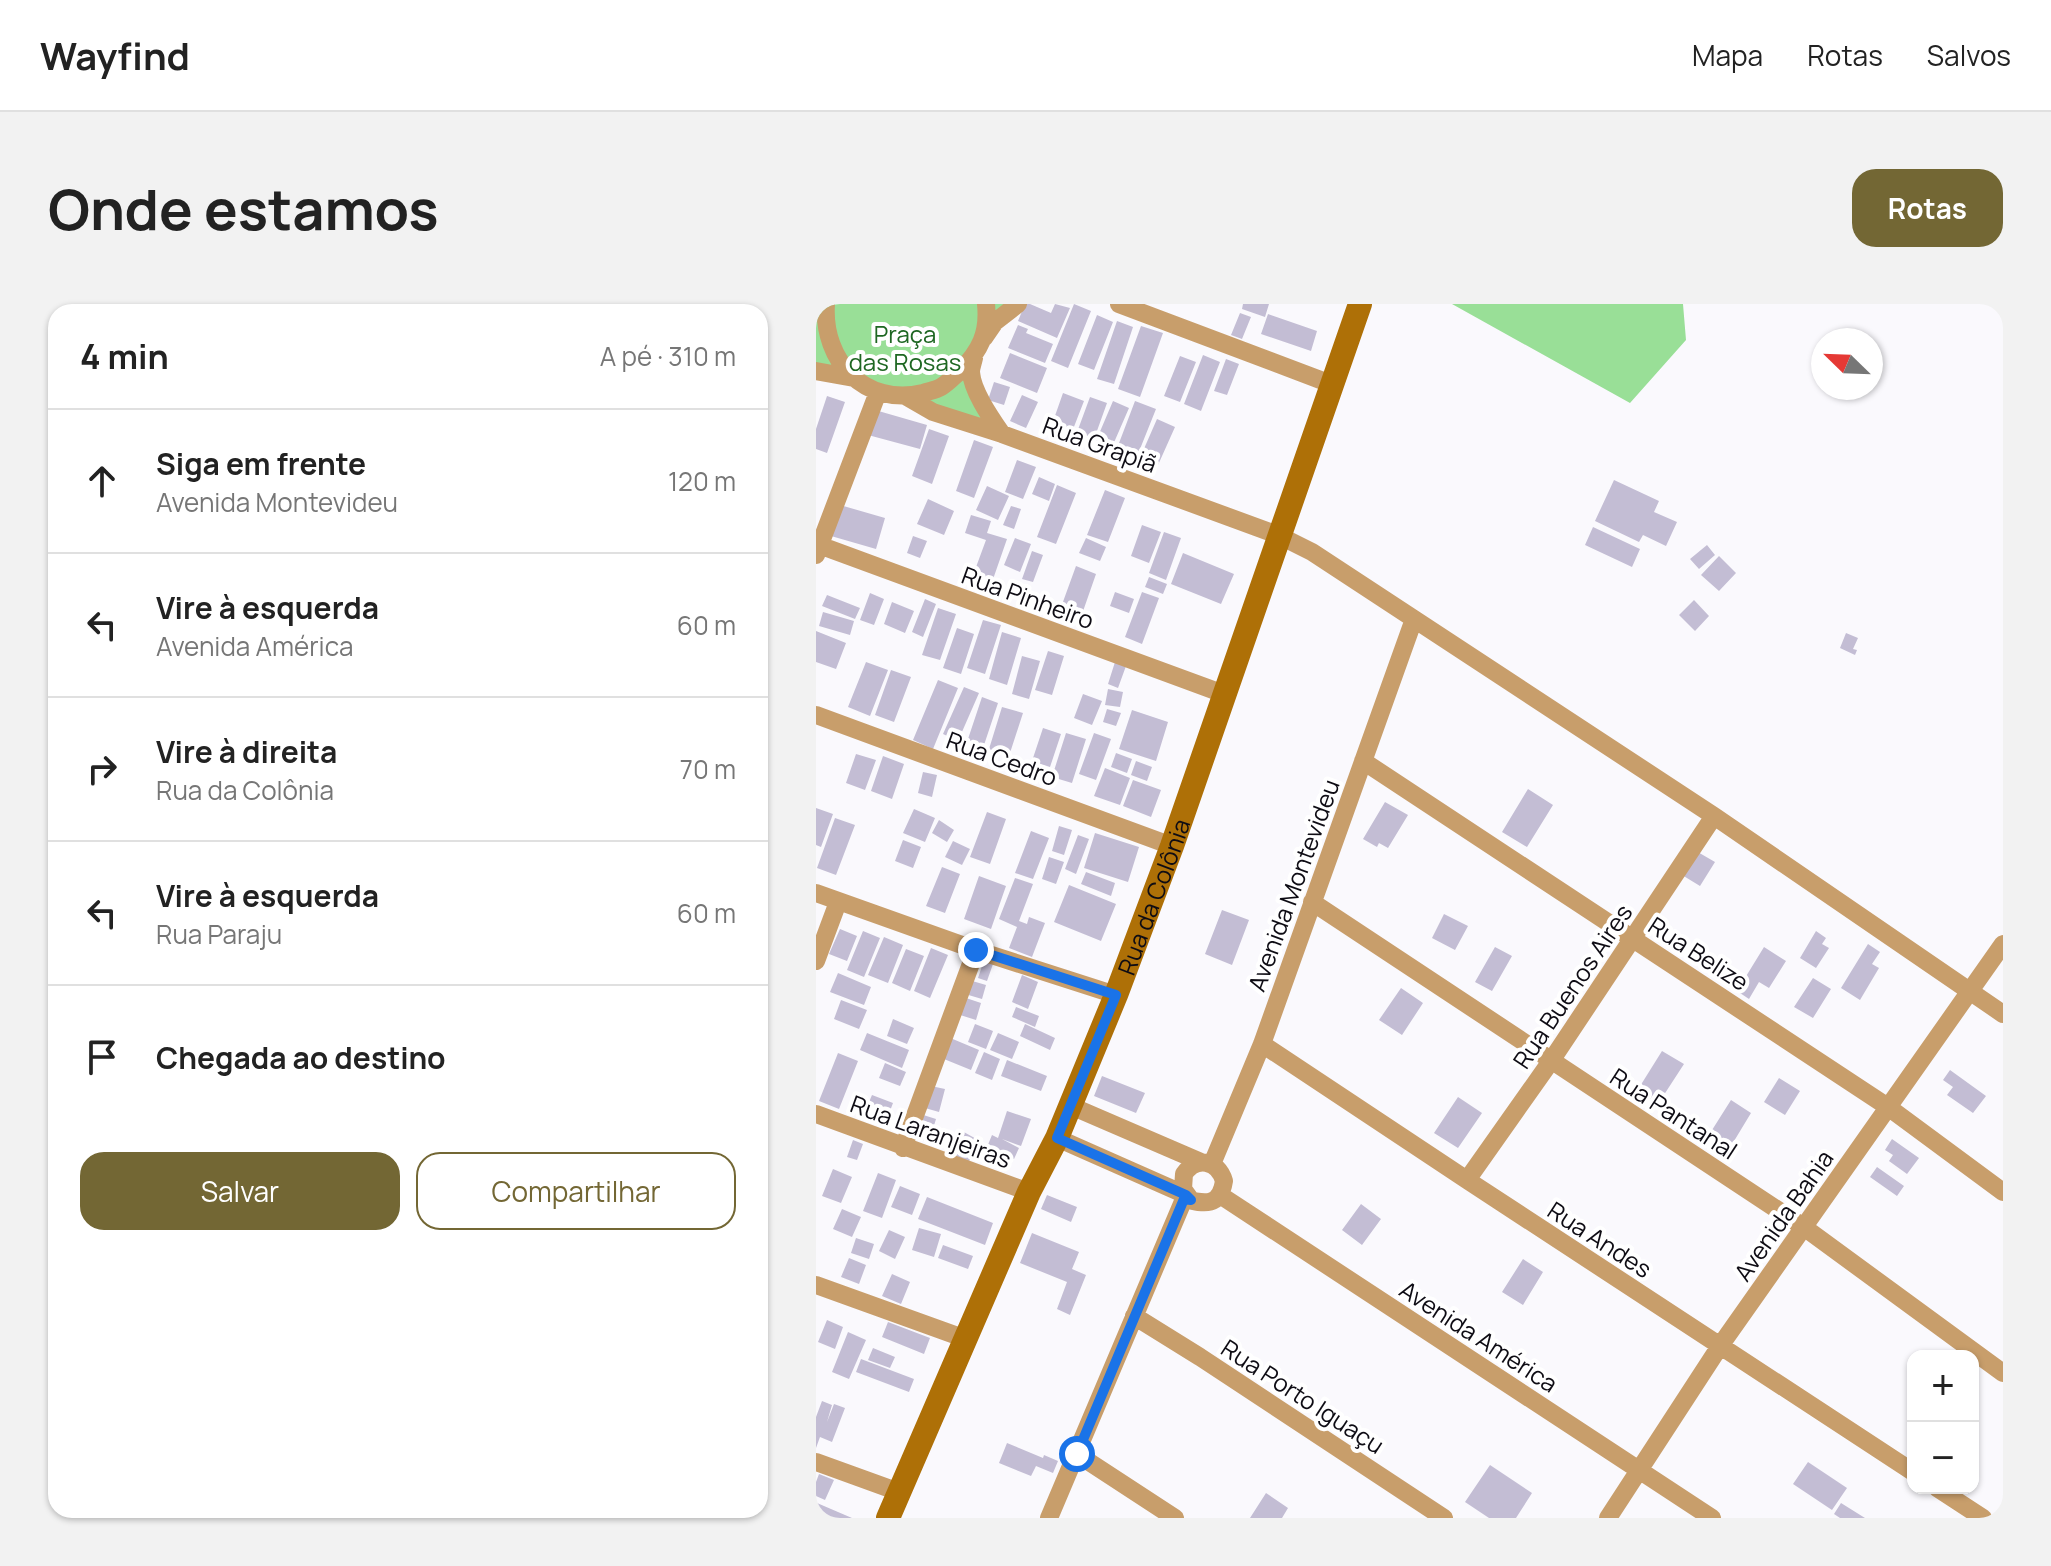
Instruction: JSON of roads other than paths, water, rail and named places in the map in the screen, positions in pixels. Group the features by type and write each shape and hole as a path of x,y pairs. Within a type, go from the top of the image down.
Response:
{"main road":[{"name":"Rua da Colônia","path":"896,1509 966,1339 1029,1192 1071,1106 1116,995 1172,846 1360,304"}],"street":[{"path":"816,310 824,304"},
{"path":"824,304 828,340 839,362 854,378 878,392 907,397 938,389 974,358"},
{"path":"983,340 986,304"},
{"path":"1002,434 983,405 971,372 974,358 995,322 1018,304"},
{"path":"1119,304 1331,384"},
{"path":"816,371 854,378"},
{"path":"817,548 878,392"},
{"name":"Rua Grapiã","path":"907,397 933,412 1002,434 1278,535 1312,552 1714,816 2003,1014"},
{"name":"Rua Pinheiro","path":"817,548 1224,694"},
{"name":"Avenida Montevideu","path":"1206,1163 1262,1044 1414,619"},
{"name":"Rua Cedro","path":"816,715 1172,846"},
{"name":"Rua Belize","path":"1363,761 1888,1107 2003,1192"},
{"name":"Rua Buenos Aires","path":"1467,1180 1551,1061 1714,816"},
{"path":"816,893 976,950 1116,995"},
{"path":"816,961 838,902"},
{"name":"Rua Pantanal","path":"1312,902 1805,1228 2003,1373"},
{"name":"Avenida Bahia","path":"1608,1518 1720,1346 2003,944"},
{"path":"903,1148 976,950"},
{"name":"Rua Andes","path":"1262,1044 1907,1468"},
{"path":"1057,1138 1203,1204 1220,1195 1224,1181 1222,1174 1206,1163 1071,1106"},
{"name":"Rua Laranjeiras","path":"816,1114 1029,1192"},
{"path":"1049,1518 1185,1197 1184,1174 1194,1164 1206,1163"},
{"name":"Avenida América","path":"1220,1195 1712,1518"},
{"path":"816,1285 966,1339"},
{"name":"Rua Porto Iguaçu","path":"1134,1316 1444,1518"},
{"path":"1077,1454 1175,1518"},
{"path":"816,1462 896,1509"},
{"path":"1946,1494 1983,1518"}],"park label":[{"name":"Praça das Rosas","path":"905,347"}]}
